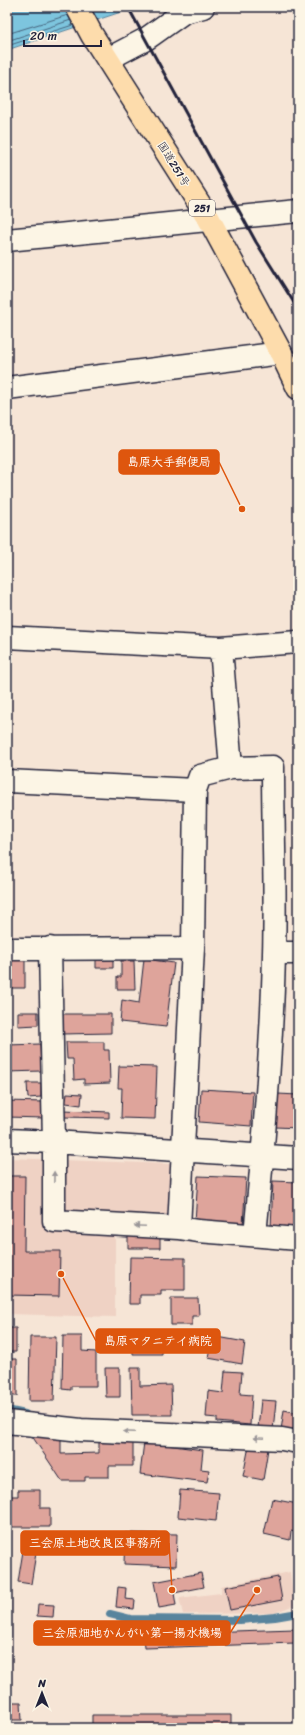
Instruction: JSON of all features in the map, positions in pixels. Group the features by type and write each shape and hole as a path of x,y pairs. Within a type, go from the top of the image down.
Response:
{"highway":[{"name":"国道251号","path":"77,7 92,35 209,219 281,353 298,388"}],"street":[{"path":"108,59 146,39 184,12 203,7"},
{"path":"7,240 298,211"},
{"path":"7,388 281,353"},
{"path":"7,637 221,648 298,642"},
{"path":"221,648 231,768"},
{"path":"179,1228 193,948 195,790 200,776 231,768 273,767 274,953 272,1018 263,1156 255,1235"},
{"path":"7,781 195,790"},
{"path":"7,948 193,948"},
{"path":"50,948 54,1221 179,1228 198,1231 298,1238"},
{"path":"274,953 298,953"},
{"path":"7,1140 298,1158"},
{"path":"7,1422 81,1430 282,1439 298,1442"}],"shaded area":[{"path":"7,1158 172,1164 168,1234 115,1232 115,1317 7,1314"},
{"path":"290,1572 294,1605 274,1613 183,1614 179,1598 221,1593 221,1586"}],"water":[{"path":"7,7 136,7 7,50"}],"building":[{"path":"7,957 25,957 25,988 7,988"},
{"path":"96,959 113,959 113,968 96,968"},
{"path":"144,959 174,963 166,1027 120,1022 122,1000 139,1003"},
{"path":"121,961 134,961 135,989 117,989 117,977 121,977"},
{"path":"18,1012 38,1012 38,1025 18,1026"},
{"path":"62,1014 111,1014 111,1033 62,1034"},
{"path":"66,1042 104,1042 104,1050 109,1050 110,1083 84,1084 84,1079 74,1080 73,1059 67,1059"},
{"path":"40,1044 41,1071 7,1072 7,1045"},
{"path":"119,1066 157,1067 155,1119 121,1118 122,1088 118,1088"},
{"path":"27,1083 41,1083 41,1097 28,1098"},
{"path":"201,1089 253,1092 251,1126 199,1122"},
{"path":"67,1093 82,1094 81,1105 66,1103"},
{"path":"278,1094 298,1095 298,1128 276,1127"},
{"path":"7,1101 43,1102 43,1118 7,1117"},
{"path":"64,1110 109,1112 109,1118 64,1117"},
{"path":"7,1176 25,1176 24,1251 60,1251 59,1296 7,1295"},
{"path":"198,1176 246,1178 243,1225 195,1222"},
{"path":"273,1181 298,1182 298,1230 271,1228"},
{"path":"128,1235 160,1235 160,1248 128,1248"},
{"path":"130,1257 185,1258 185,1290 161,1290 161,1295 140,1295 140,1304 129,1304"},
{"path":"171,1298 198,1298 199,1316 192,1316 192,1325 171,1325"},
{"path":"7,1328 16,1328 16,1352 7,1352"},
{"path":"133,1330 162,1330 162,1354 133,1354"},
{"path":"63,1336 82,1336 82,1351 96,1352 96,1386 71,1386 71,1390 62,1389"},
{"path":"212,1336 245,1342 242,1364 208,1358"},
{"path":"30,1337 56,1337 54,1401 29,1401"},
{"path":"7,1359 17,1359 17,1396 7,1396"},
{"path":"105,1368 120,1368 120,1397 106,1397"},
{"path":"131,1368 140,1368 140,1386 171,1385 172,1415 132,1415"},
{"path":"225,1371 242,1372 240,1394 252,1395 250,1425 217,1422 217,1418 206,1417 208,1391 223,1393"},
{"path":"261,1400 276,1401 273,1430 258,1428"},
{"path":"284,1410 298,1413 298,1433 281,1430"},
{"path":"32,1436 61,1436 61,1454 99,1453 99,1441 133,1441 133,1466 109,1466 109,1477 85,1477 85,1481 62,1481"},
{"path":"144,1442 203,1450 201,1469 209,1470 207,1482 140,1474"},
{"path":"249,1446 268,1449 263,1480 243,1476"},
{"path":"18,1490 40,1490 40,1508 50,1508 50,1527 7,1527 7,1496 18,1496"},
{"path":"180,1490 219,1493 216,1521 178,1517"},
{"path":"272,1499 298,1504 298,1533 291,1531 290,1540 264,1534"},
{"path":"125,1533 177,1534 176,1566 124,1564"},
{"path":"8,1545 8,1563 7,1563"},
{"path":"23,1551 36,1553 31,1584 18,1582"},
{"path":"201,1573 204,1587 174,1593 176,1605 159,1608 154,1582"},
{"path":"278,1577 282,1600 230,1610 225,1587"},
{"path":"118,1587 126,1588 125,1599 135,1600 134,1609 116,1607"},
{"path":"7,1600 10,1601 10,1637 7,1637"},
{"path":"38,1604 54,1605 53,1617 37,1616"},
{"path":"295,1629 295,1643 145,1648 144,1634"},
{"path":"8,1702 21,1702 22,1720 9,1720"},
{"path":"92,1715 231,1715 231,1728 92,1728"}],"waterway":[{"path":"7,1410 25,1414"},
{"path":"110,1614 130,1619 240,1620 275,1617 298,1613"}],"railway":[{"path":"128,7 256,242 298,309"}],"place":[{"name":"島原大手郵便局","path":"242,509"},
{"name":"島原マタニテイ病院","path":"61,1274"},
{"name":"三会原土地改良区事務所","path":"172,1590"},
{"name":"三会原畑地かんがい第一揚水機場","path":"257,1590"}]}
